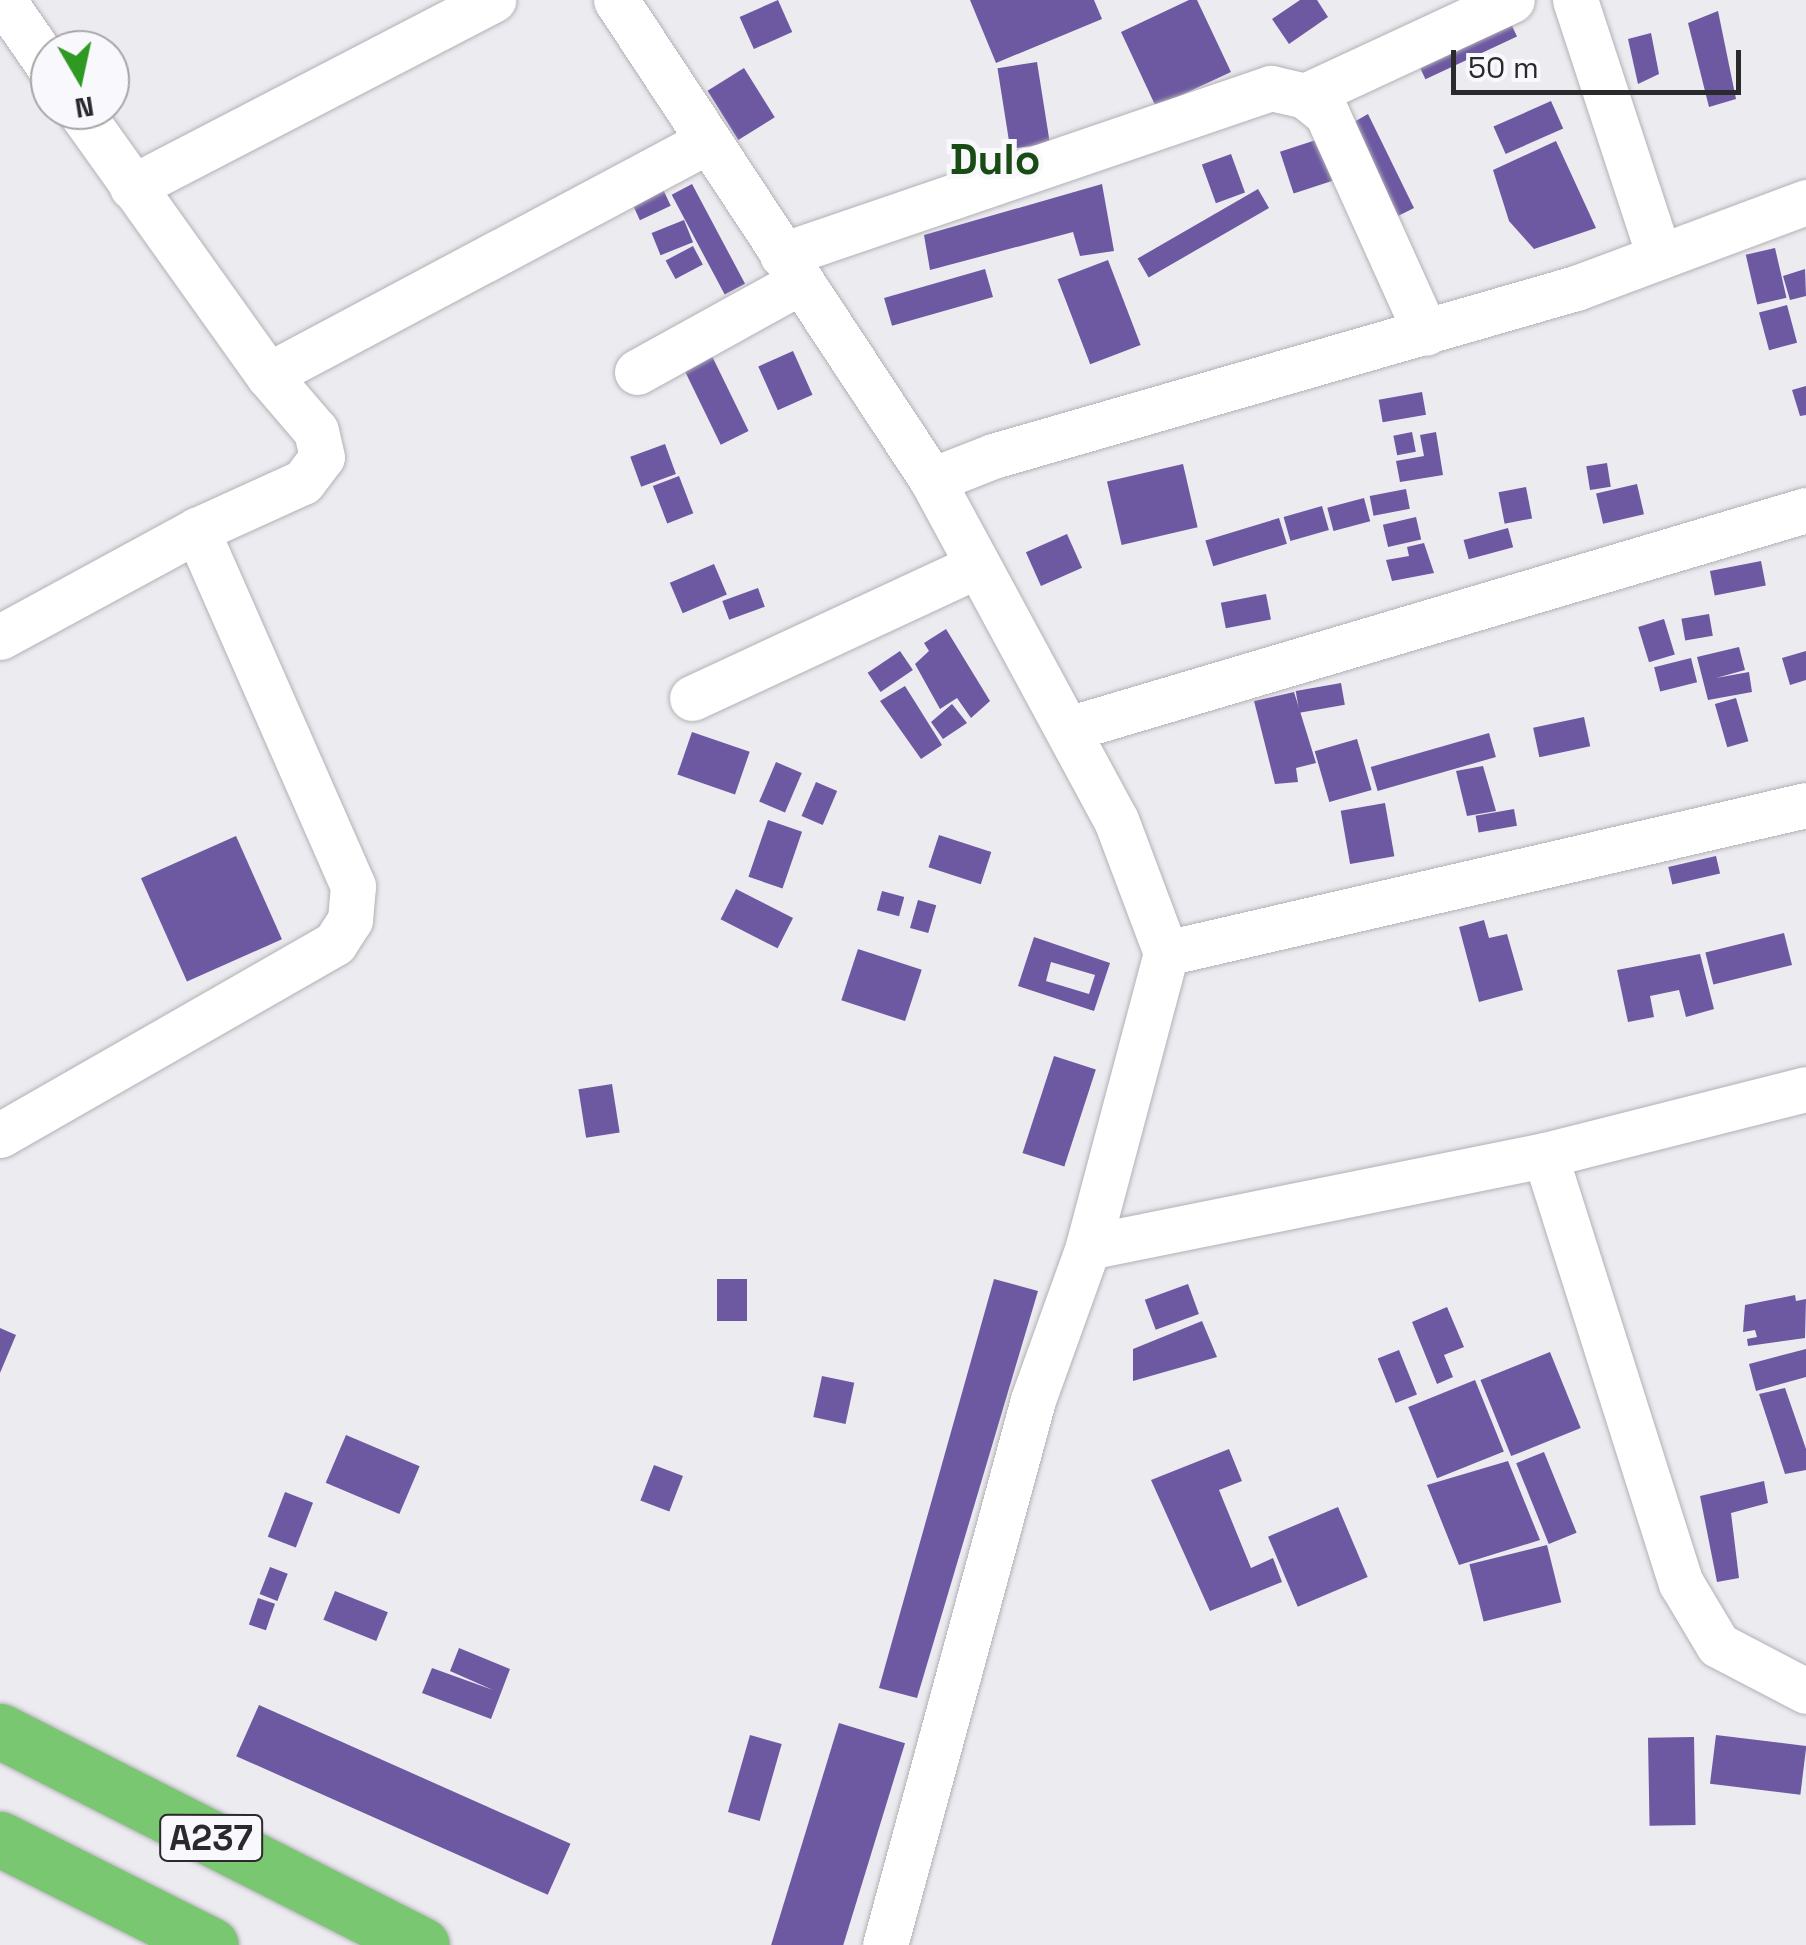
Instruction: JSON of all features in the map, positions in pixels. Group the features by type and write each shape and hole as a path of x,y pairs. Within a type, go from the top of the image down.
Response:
{"highway":[{"name":"A237","path":"0,1731 422,1945"},
{"name":"A237","path":"0,1839 211,1945"}],"street":[{"path":"4,0 30,38"},
{"path":"132,187 493,0"},
{"path":"1304,96 1512,0"},
{"path":"1583,2 1659,256"},
{"path":"635,4 709,142 932,480 1116,820 1166,953 1088,1247 1033,1400 885,1945"},
{"path":"637,372 791,268 1271,88 1304,96 1326,114 1426,333"},
{"path":"5,621 304,482 322,457 316,431 268,376 93,130"},
{"path":"268,376 709,142"},
{"path":"932,480 993,456 1426,333 1659,256 1806,202"},
{"path":"1068,729 1806,510"},
{"path":"0,1134 335,944 350,920 353,886 197,530"},
{"path":"692,698 978,564"},
{"path":"1166,953 1806,805"},
{"path":"1088,1247 1545,1154 1806,1089"},
{"path":"1545,1154 1681,1583 1718,1645 1806,1691"}],"building":[{"path":"778,0 792,32 754,49 740,17"},
{"path":"970,0 1094,0 1102,19 996,63"},
{"path":"1189,0 1197,0 1231,72 1156,107 1121,32"},
{"path":"1300,0 1317,0 1328,17 1289,44 1272,19"},
{"path":"1718,11 1736,99 1709,107 1688,23"},
{"path":"1506,13 1517,37 1425,79 1414,56"},
{"path":"1651,33 1659,74 1638,84 1628,39"},
{"path":"1037,62 1050,143 1010,149 997,68"},
{"path":"744,68 775,117 738,140 708,91"},
{"path":"1551,101 1563,128 1506,154 1493,127"},
{"path":"1368,114 1414,208 1396,217 1347,126"},
{"path":"1319,139 1333,181 1294,194 1280,152"},
{"path":"1556,141 1596,228 1534,249 1509,221 1493,170"},
{"path":"1231,154 1245,193 1216,203 1202,165"},
{"path":"692,184 745,284 725,295 672,195"},
{"path":"1102,184 1114,251 1080,256 1073,232 930,270 924,235"},
{"path":"661,185 671,206 640,220 630,199"},
{"path":"1258,189 1269,208 1149,278 1138,258"},
{"path":"684,220 693,242 661,255 652,233"},
{"path":"693,246 703,265 675,279 666,261"},
{"path":"1775,248 1786,298 1757,304 1746,255"},
{"path":"1108,260 1141,345 1090,364 1058,279"},
{"path":"985,269 993,297 892,326 884,298"},
{"path":"1805,269 1806,296 1790,300 1783,276"},
{"path":"1787,305 1797,343 1769,350 1759,313"},
{"path":"793,351 813,395 778,410 758,366"},
{"path":"710,352 749,431 721,445 682,366"},
{"path":"1806,386 1806,415 1800,416 1792,390"},
{"path":"1422,392 1426,415 1383,422 1379,400"},
{"path":"1412,432 1416,452 1397,455 1393,436"},
{"path":"1436,432 1443,475 1400,482 1396,461 1424,456 1420,435"},
{"path":"665,444 676,474 641,487 630,457"},
{"path":"1607,463 1611,487 1590,490 1586,466"},
{"path":"1183,464 1198,527 1122,545 1107,482"},
{"path":"679,476 693,513 667,523 653,486"},
{"path":"1637,484 1644,514 1603,524 1596,493"},
{"path":"1526,487 1532,518 1505,524 1499,492"},
{"path":"1406,489 1410,509 1373,516 1370,496"},
{"path":"1364,498 1370,521 1334,531 1327,508"},
{"path":"1322,506 1329,530 1290,541 1284,517"},
{"path":"1416,517 1421,539 1388,547 1383,525"},
{"path":"1279,518 1287,544 1213,566 1205,541"},
{"path":"1508,528 1513,547 1469,559 1464,540"},
{"path":"1067,534 1082,568 1041,586 1026,552"},
{"path":"1424,543 1434,573 1392,581 1386,560 1409,556 1407,547"},
{"path":"1761,561 1766,586 1715,595 1710,571"},
{"path":"714,564 727,594 683,613 670,583"},
{"path":"758,588 765,607 729,620 722,601"},
{"path":"1266,594 1271,620 1226,628 1221,603"},
{"path":"1709,614 1713,636 1685,641 1681,619"},
{"path":"1664,619 1675,654 1649,662 1638,627"},
{"path":"946,629 990,701 971,718 957,698 940,709 915,664 929,651 924,643"},
{"path":"1739,647 1745,670 1716,678 1749,672 1752,692 1708,700 1697,657"},
{"path":"900,651 913,670 881,692 868,673"},
{"path":"1806,651 1806,680 1790,685 1782,658"},
{"path":"1691,658 1697,682 1660,691 1654,667"},
{"path":"1341,683 1345,705 1300,713 1296,691"},
{"path":"905,686 942,745 921,759 880,701"},
{"path":"1294,692 1316,763 1296,768 1298,782 1275,784 1254,701"},
{"path":"1736,698 1748,741 1727,747 1715,704"},
{"path":"952,704 967,723 943,739 931,722"},
{"path":"1584,717 1590,746 1539,757 1533,728"},
{"path":"692,732 750,752 735,794 677,775"},
{"path":"1489,733 1496,757 1378,791 1371,767"},
{"path":"1357,739 1372,790 1329,802 1315,751"},
{"path":"776,762 802,773 785,813 759,802"},
{"path":"1483,766 1496,811 1467,816 1456,771"},
{"path":"816,782 837,791 823,825 802,816"},
{"path":"1385,803 1394,856 1350,864 1341,811"},
{"path":"1514,809 1517,826 1479,833 1476,816"},
{"path":"768,820 802,832 783,888 748,877"},
{"path":"939,835 991,852 981,884 928,867"},
{"path":"236,836 282,939 187,982 141,878"},
{"path":"1716,856 1720,874 1672,885 1668,867"},
{"path":"736,889 793,918 778,948 721,919"},
{"path":"882,891 904,897 899,916 877,910"},
{"path":"918,900 936,905 928,933 910,928"},
{"path":"1484,920 1489,938 1507,934 1523,990 1479,1002 1459,927"},
{"path":"1784,933 1792,965 1713,985 1705,953"},
{"path":"1034,937 1110,963 1094,1011 1018,986","holes":["1051,962 1095,975 1089,994 1046,981"]},
{"path":"858,949 922,970 905,1021 841,1000"},
{"path":"1700,954 1714,1009 1686,1017 1679,990 1650,996 1654,1017 1628,1022 1617,970"},
{"path":"1054,1056 1096,1070 1064,1167 1022,1153"},
{"path":"612,1084 620,1132 586,1138 578,1089"},
{"path":"717,1279 747,1279 747,1321 717,1321"},
{"path":"994,1279 1038,1291 917,1698 879,1688"},
{"path":"1188,1284 1199,1314 1156,1330 1145,1300"},
{"path":"1795,1295 1796,1301 1806,1299 1805,1338 1748,1346 1747,1339 1757,1337 1755,1330 1743,1332 1745,1305"},
{"path":"1447,1307 1464,1347 1444,1355 1453,1377 1437,1384 1412,1322"},
{"path":"1202,1321 1217,1357 1133,1381 1133,1349"},
{"path":"0,1328 16,1335 0,1373"},
{"path":"1806,1349 1806,1377 1756,1391 1749,1364"},
{"path":"1399,1350 1417,1395 1396,1403 1378,1359"},
{"path":"1550,1352 1581,1428 1511,1456 1480,1380"},
{"path":"822,1376 854,1383 846,1424 813,1417"},
{"path":"1475,1380 1504,1451 1437,1478 1408,1407"},
{"path":"1785,1388 1806,1449 1806,1470 1785,1474 1759,1394"},
{"path":"346,1435 420,1466 399,1514 326,1483"},
{"path":"1229,1449 1242,1481 1219,1490 1251,1568 1273,1558 1282,1582 1210,1611 1151,1480"},
{"path":"1544,1452 1577,1533 1549,1544 1516,1463"},
{"path":"1508,1461 1540,1540 1459,1565 1427,1485"},
{"path":"654,1465 683,1476 669,1512 640,1500"},
{"path":"1764,1481 1768,1503 1731,1513 1739,1578 1717,1582 1700,1496"},
{"path":"285,1492 313,1503 296,1548 268,1537"},
{"path":"1338,1507 1368,1577 1298,1607 1268,1537"},
{"path":"1547,1545 1561,1602 1484,1622 1469,1564"},
{"path":"270,1567 288,1574 277,1601 260,1594"},
{"path":"335,1591 388,1612 376,1641 323,1620"},
{"path":"258,1598 275,1604 266,1630 249,1624"},
{"path":"459,1648 510,1669 491,1719 422,1693 432,1668 493,1690 450,1671"},
{"path":"259,1705 571,1844 548,1895 236,1756"},
{"path":"839,1723 905,1743 843,1945 771,1945"},
{"path":"750,1735 782,1744 760,1821 728,1812"},
{"path":"1716,1735 1806,1746 1800,1795 1710,1784"},
{"path":"1694,1737 1696,1825 1650,1826 1648,1738"}],"district":[{"name":"Dulo","path":"995,160"}]}
